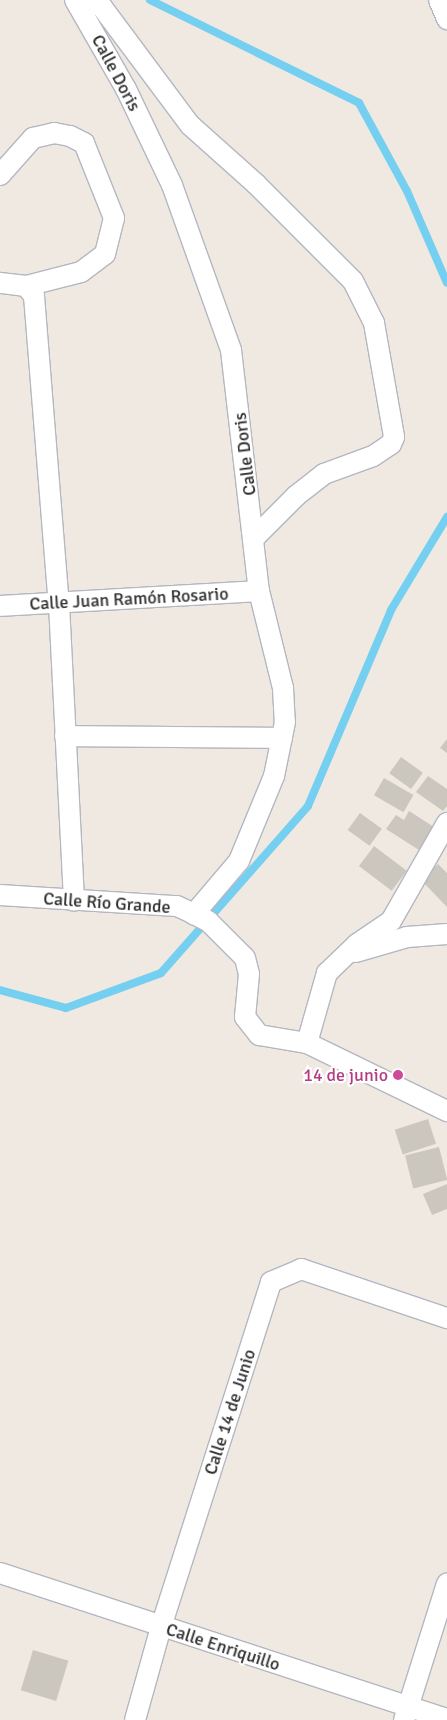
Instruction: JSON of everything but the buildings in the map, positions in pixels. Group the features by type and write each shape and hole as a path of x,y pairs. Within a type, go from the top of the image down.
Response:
{"street":[{"path":"438,0 447,19"},
{"path":"77,2 91,2 102,7 190,124 256,184 353,281 374,323 394,437 391,444 373,456 324,474 296,496 255,537"},
{"name":"Calle Doris","path":"77,2 126,89 172,185 213,295 236,379 255,537 259,591 283,688 286,722 274,776 239,861 194,914"},
{"path":"0,175 33,138 42,133 70,136 84,143 114,218 105,254 82,272 26,286 0,283"},
{"path":"26,286 34,296 58,604 74,901"},
{"name":"Calle Juan Ramón Rosario","path":"0,606 259,591"},
{"path":"65,736 282,738"},
{"path":"307,1043 327,973 346,955 391,921 447,824"},
{"name":"Calle Río Grande","path":"0,895 177,906 194,914 208,921 245,958 249,974 245,1017 250,1026 259,1035 307,1043 447,1111"},
{"path":"346,955 407,937 447,934"},
{"name":"Calle 14 de Junio","path":"135,1720 161,1627 271,1282 301,1270 447,1318"},
{"name":"Calle Enriquillo","path":"0,1573 406,1713 447,1719"},
{"path":"406,1713 447,1584"}],"waterway":[{"path":"150,0 359,103 407,191 447,283"},
{"path":"0,990 66,1008 161,973 308,806 391,610 447,517"}],"place":[{"name":"14 de junio","path":"398,1075"}]}
